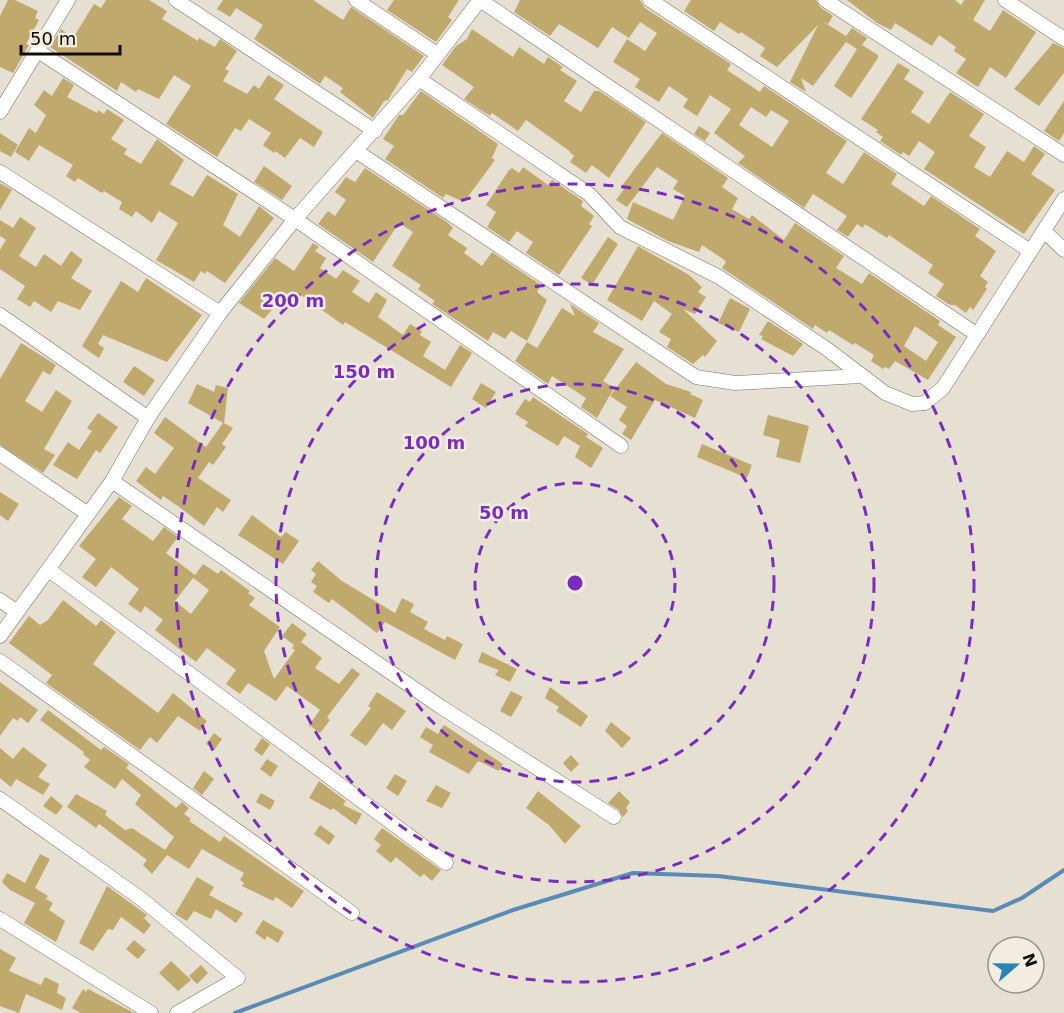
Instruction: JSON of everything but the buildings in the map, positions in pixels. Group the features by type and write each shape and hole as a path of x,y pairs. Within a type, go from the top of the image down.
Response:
{"street":[{"path":"0,112 68,0"},
{"path":"176,0 375,131"},
{"path":"356,0 437,54"},
{"path":"0,636 112,481 148,418 220,313 295,219 375,131 480,0 976,334"},
{"path":"650,0 1030,251"},
{"path":"825,0 1064,155"},
{"path":"1005,0 1064,39"},
{"path":"38,51 295,219 621,446"},
{"path":"418,79 579,188 620,227 719,278 827,349 861,376 899,401 912,404 925,403 943,388 1064,199"},
{"path":"356,151 696,377 717,382 746,383 861,376"},
{"path":"0,172 220,313"},
{"path":"1044,231 1064,250"},
{"path":"0,315 148,418"},
{"path":"0,454 88,514"},
{"path":"112,481 441,707 614,817"},
{"path":"49,570 446,863"},
{"path":"0,600 17,612"},
{"path":"0,662 352,913"},
{"path":"0,799 140,898 238,978 177,1013"},
{"path":"0,919 151,1013"}],"waterway":[{"path":"235,1013 513,910 633,873 718,876 993,911 1022,898 1064,870"}]}
